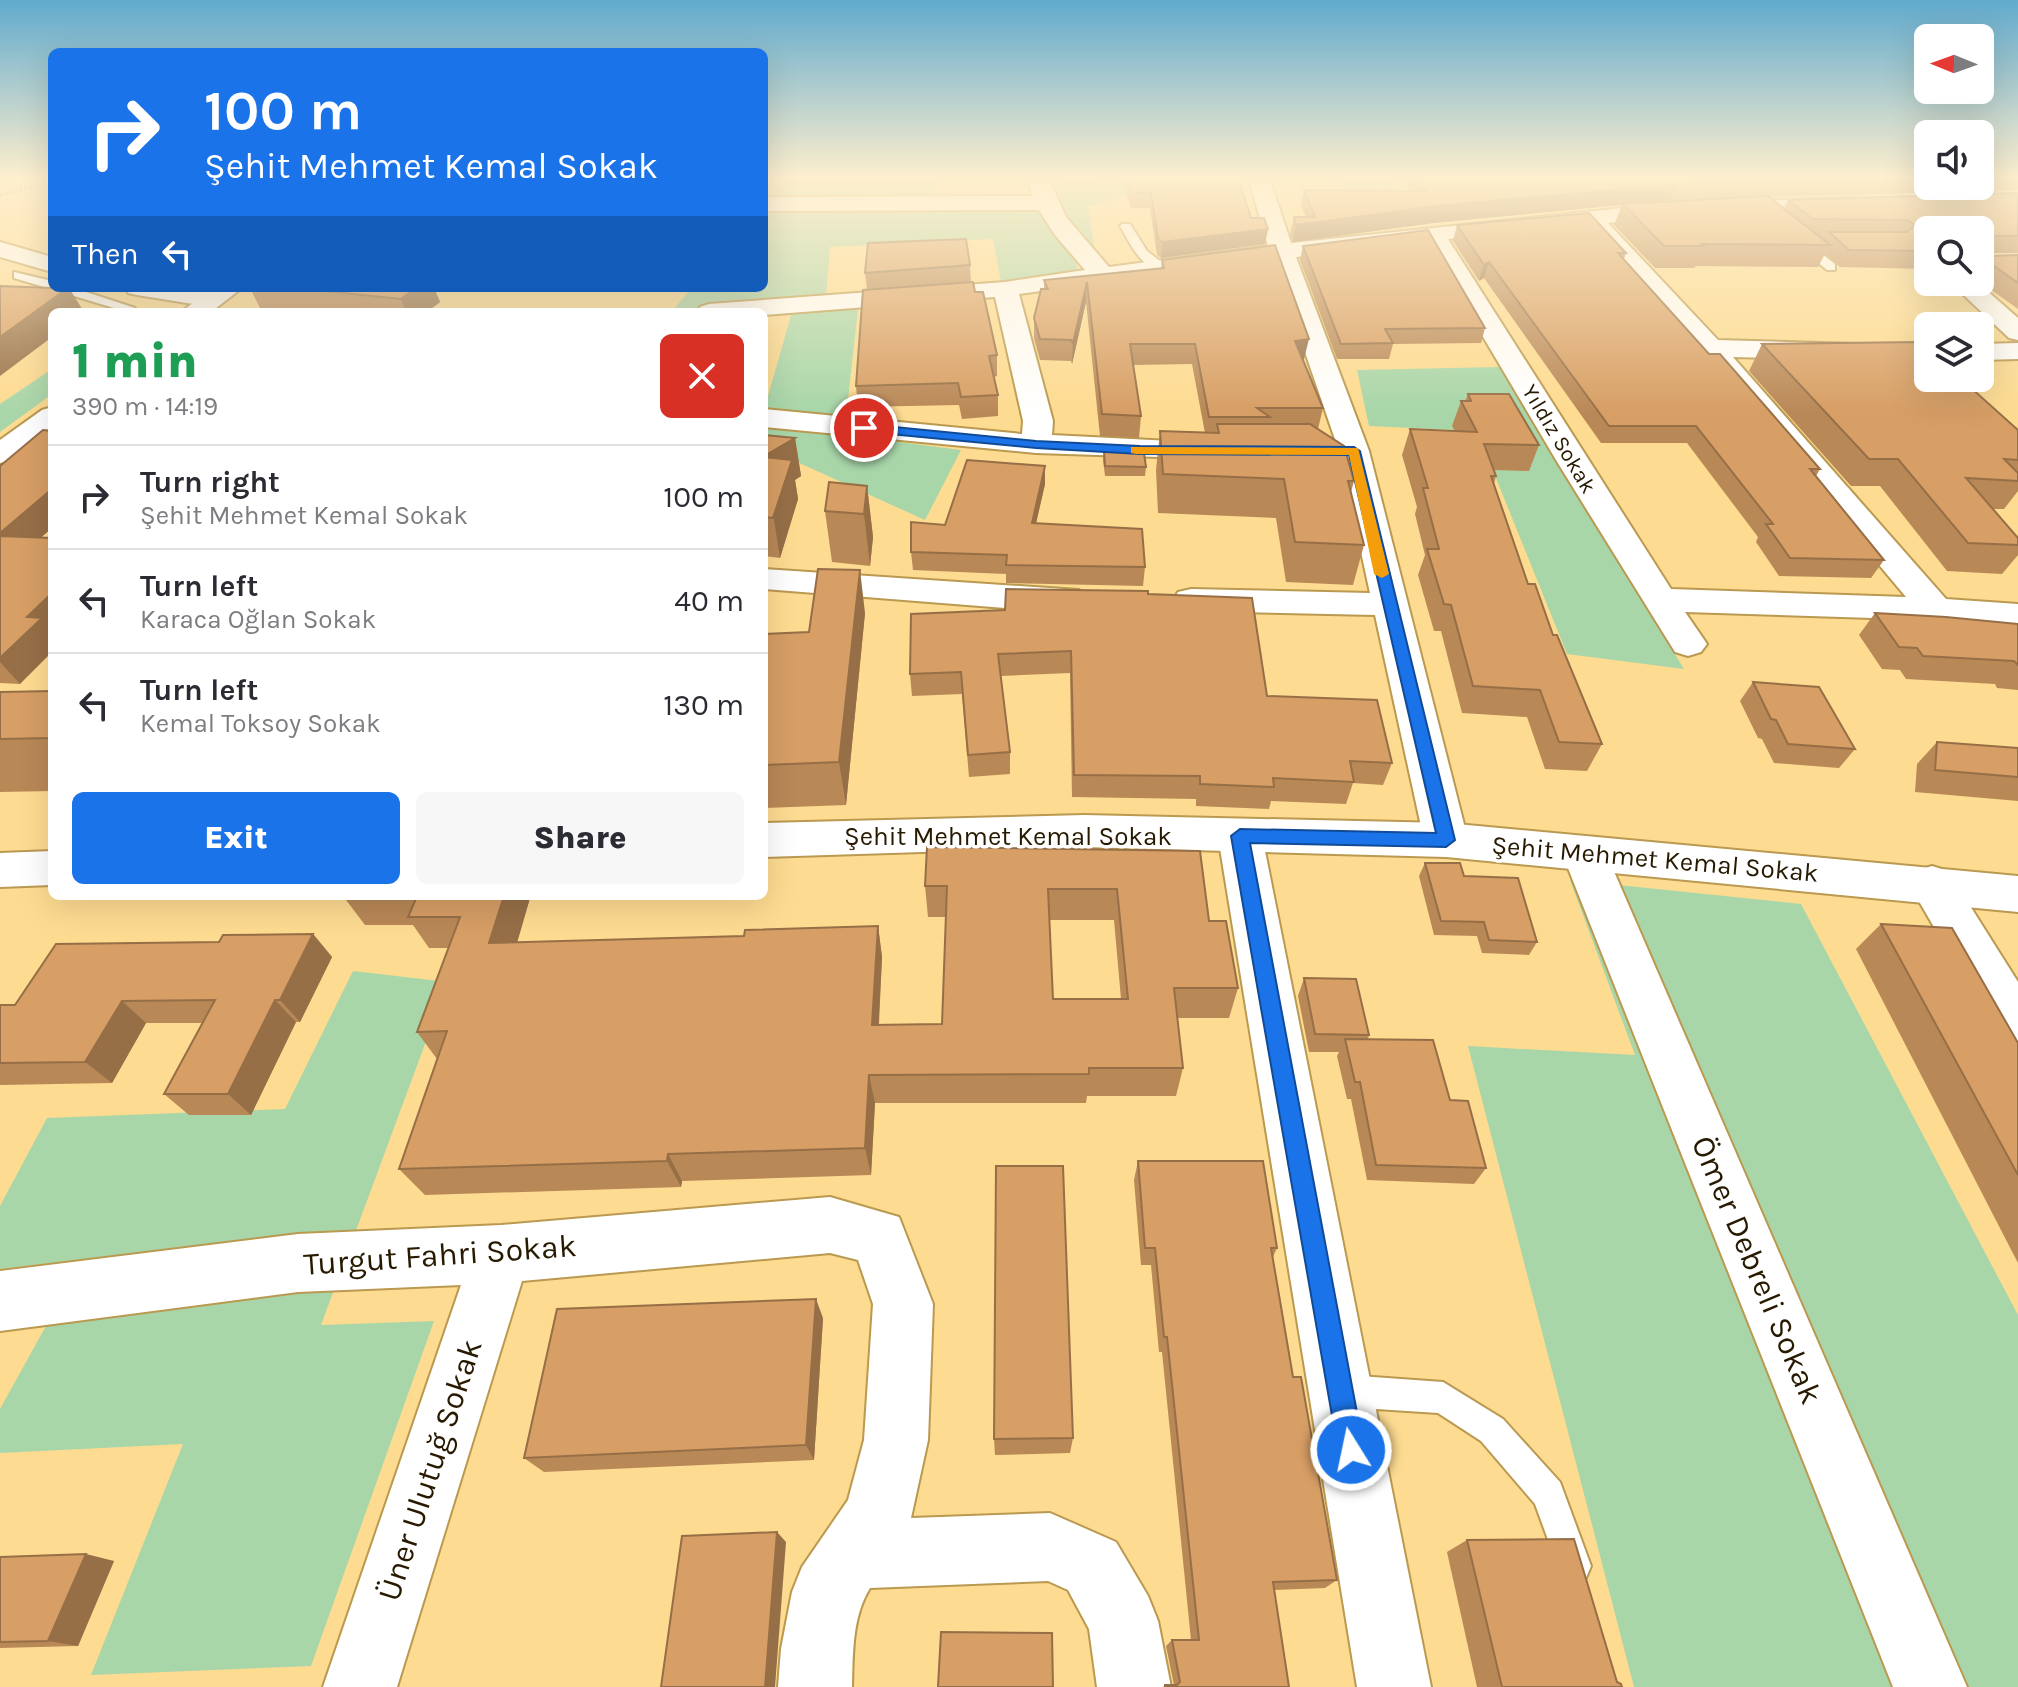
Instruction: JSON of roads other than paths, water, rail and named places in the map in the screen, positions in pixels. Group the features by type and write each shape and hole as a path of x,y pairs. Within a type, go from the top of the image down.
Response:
{"street":[{"path":"22,256 48,264"},
{"path":"1085,256 1103,275"},
{"path":"760,308 1005,289 1252,256"},
{"path":"1283,256 1339,451 1389,604 1446,840"},
{"name":"Yıldız Sokak","path":"1447,256 1688,644"},
{"path":"1625,256 1935,609"},
{"path":"1005,289 1038,421 1036,444"},
{"path":"1978,296 2018,332"},
{"path":"133,298 212,300"},
{"path":"1709,348 1914,355"},
{"path":"1994,352 2018,351"},
{"path":"768,418 1036,444 1140,450 1247,451"},
{"path":"0,454 48,419"},
{"path":"768,579 1005,597 1101,599"},
{"path":"1165,600 1389,604"},
{"path":"1661,600 1935,609 2018,615"},
{"name":"Şehit Mehmet Kemal Sokak","path":"768,840 1084,831 1446,840 2018,894"},
{"path":"1240,836 1394,1687"},
{"name":"Ömer Debreli Sokak","path":"1584,853 1930,1687"},
{"path":"0,870 48,868"},
{"path":"1932,884 2018,1026"},
{"name":"Turgut Fahri Sokak","path":"4,1308 298,1263 501,1254 830,1225 879,1237 903,1304 896,1440 878,1515 850,1554"},
{"name":"Üner Ulutuğ Sokak","path":"360,1687 501,1254"},
{"path":"815,1687 817,1649 827,1592 850,1554 1050,1547 1092,1566 1123,1621 1134,1687"}],"lane":[{"path":"1146,256 1160,267"},
{"path":"1817,256 1831,267"},
{"path":"18,275 48,284"},
{"path":"90,292 133,298"},
{"path":"1340,1391 1443,1398 1492,1430 1548,1494 1582,1595"}]}
